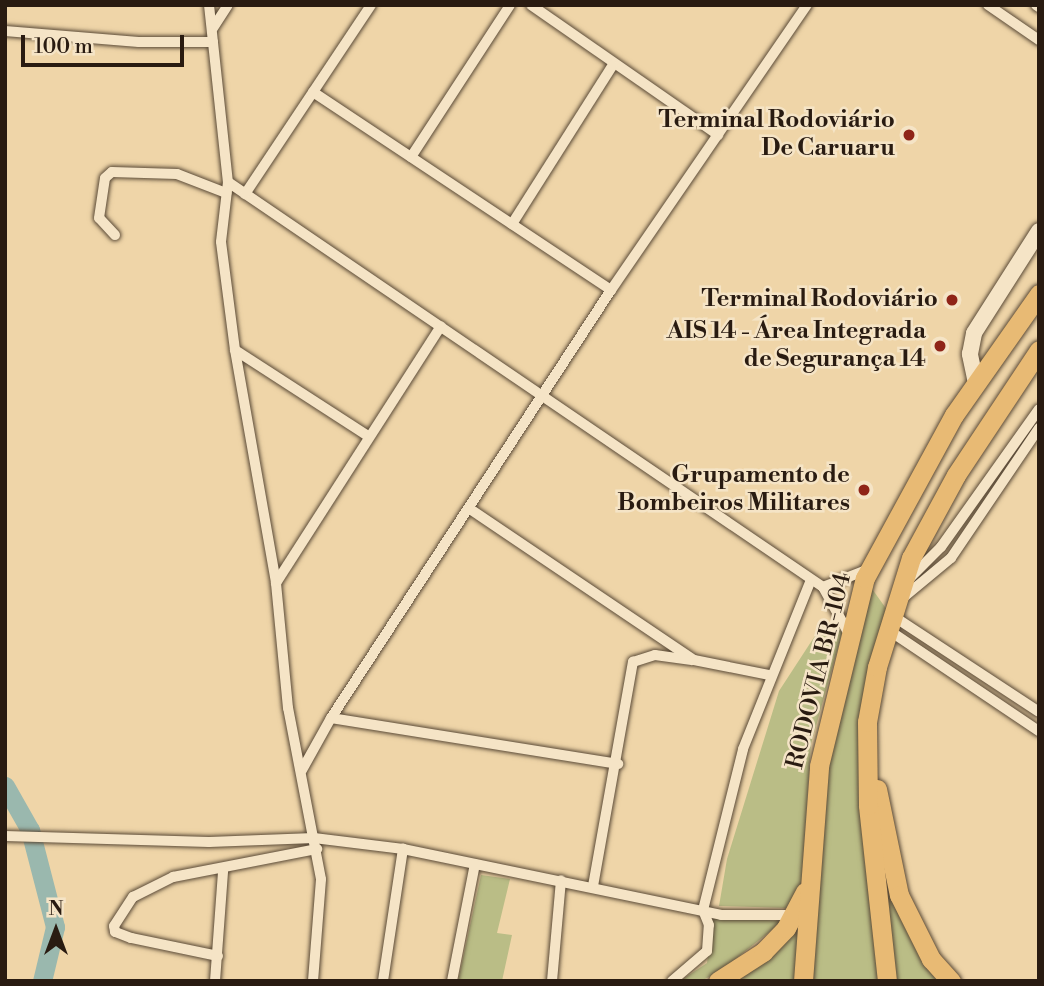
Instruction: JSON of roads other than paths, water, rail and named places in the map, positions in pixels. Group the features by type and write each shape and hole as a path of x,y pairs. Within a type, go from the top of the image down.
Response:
{"highway":[{"name":"RODOVIA BR-104","path":"803,981 821,752 869,568 896,514 976,383 1039,294"},
{"path":"887,981 868,805 868,738 892,610 911,558 956,475 1039,350"},
{"path":"868,738 899,895 931,959 951,981"},
{"path":"718,981 763,952 793,915 809,885"}],"street":[{"path":"209,5 227,187 221,242 235,350 276,583 288,708 316,844 320,879 313,981"},
{"path":"213,28 228,5"},
{"path":"245,194 371,5"},
{"path":"411,158 510,5"},
{"path":"531,5 613,65 718,135"},
{"path":"302,770 331,718 611,290 807,5"},
{"path":"988,5 1039,40"},
{"path":"5,31 139,42 213,42"},
{"path":"512,224 613,65"},
{"path":"313,92 611,290"},
{"path":"116,235 99,218 105,178 112,172 177,174 245,194 441,326 810,582 822,587 850,635"},
{"path":"976,383 970,354 974,333 1039,230"},
{"path":"276,583 441,326"},
{"path":"235,350 368,436"},
{"path":"892,610 941,547 1039,409"},
{"path":"892,610 951,558 1039,428"},
{"path":"470,509 694,660"},
{"path":"822,587 869,568"},
{"path":"672,981 708,951 709,925 703,910 743,750 769,675 810,582"},
{"path":"892,610 1039,712"},
{"path":"892,610 1039,731"},
{"path":"593,886 618,764 634,662 655,655 769,675"},
{"path":"331,718 618,764"},
{"path":"5,836 316,844 403,849 736,916 793,915"},
{"path":"5,844 26,838"},
{"path":"218,956 131,938 114,929 121,909 147,888 173,877 223,871 316,844"},
{"path":"383,981 403,849"},
{"path":"452,981 475,864"},
{"path":"215,981 223,871"},
{"path":"552,981 561,880"}],"waterway":[{"path":"5,786 30,830 55,927 42,981"}],"place":[{"name":"Terminal Rodoviário De Caruaru","path":"909,135"},
{"name":"Terminal Rodoviário","path":"952,300"},
{"name":"AIS 14 - Área Integrada de Segurança 14","path":"940,346"},
{"name":"Grupamento de Bombeiros Militares","path":"864,490"}]}
